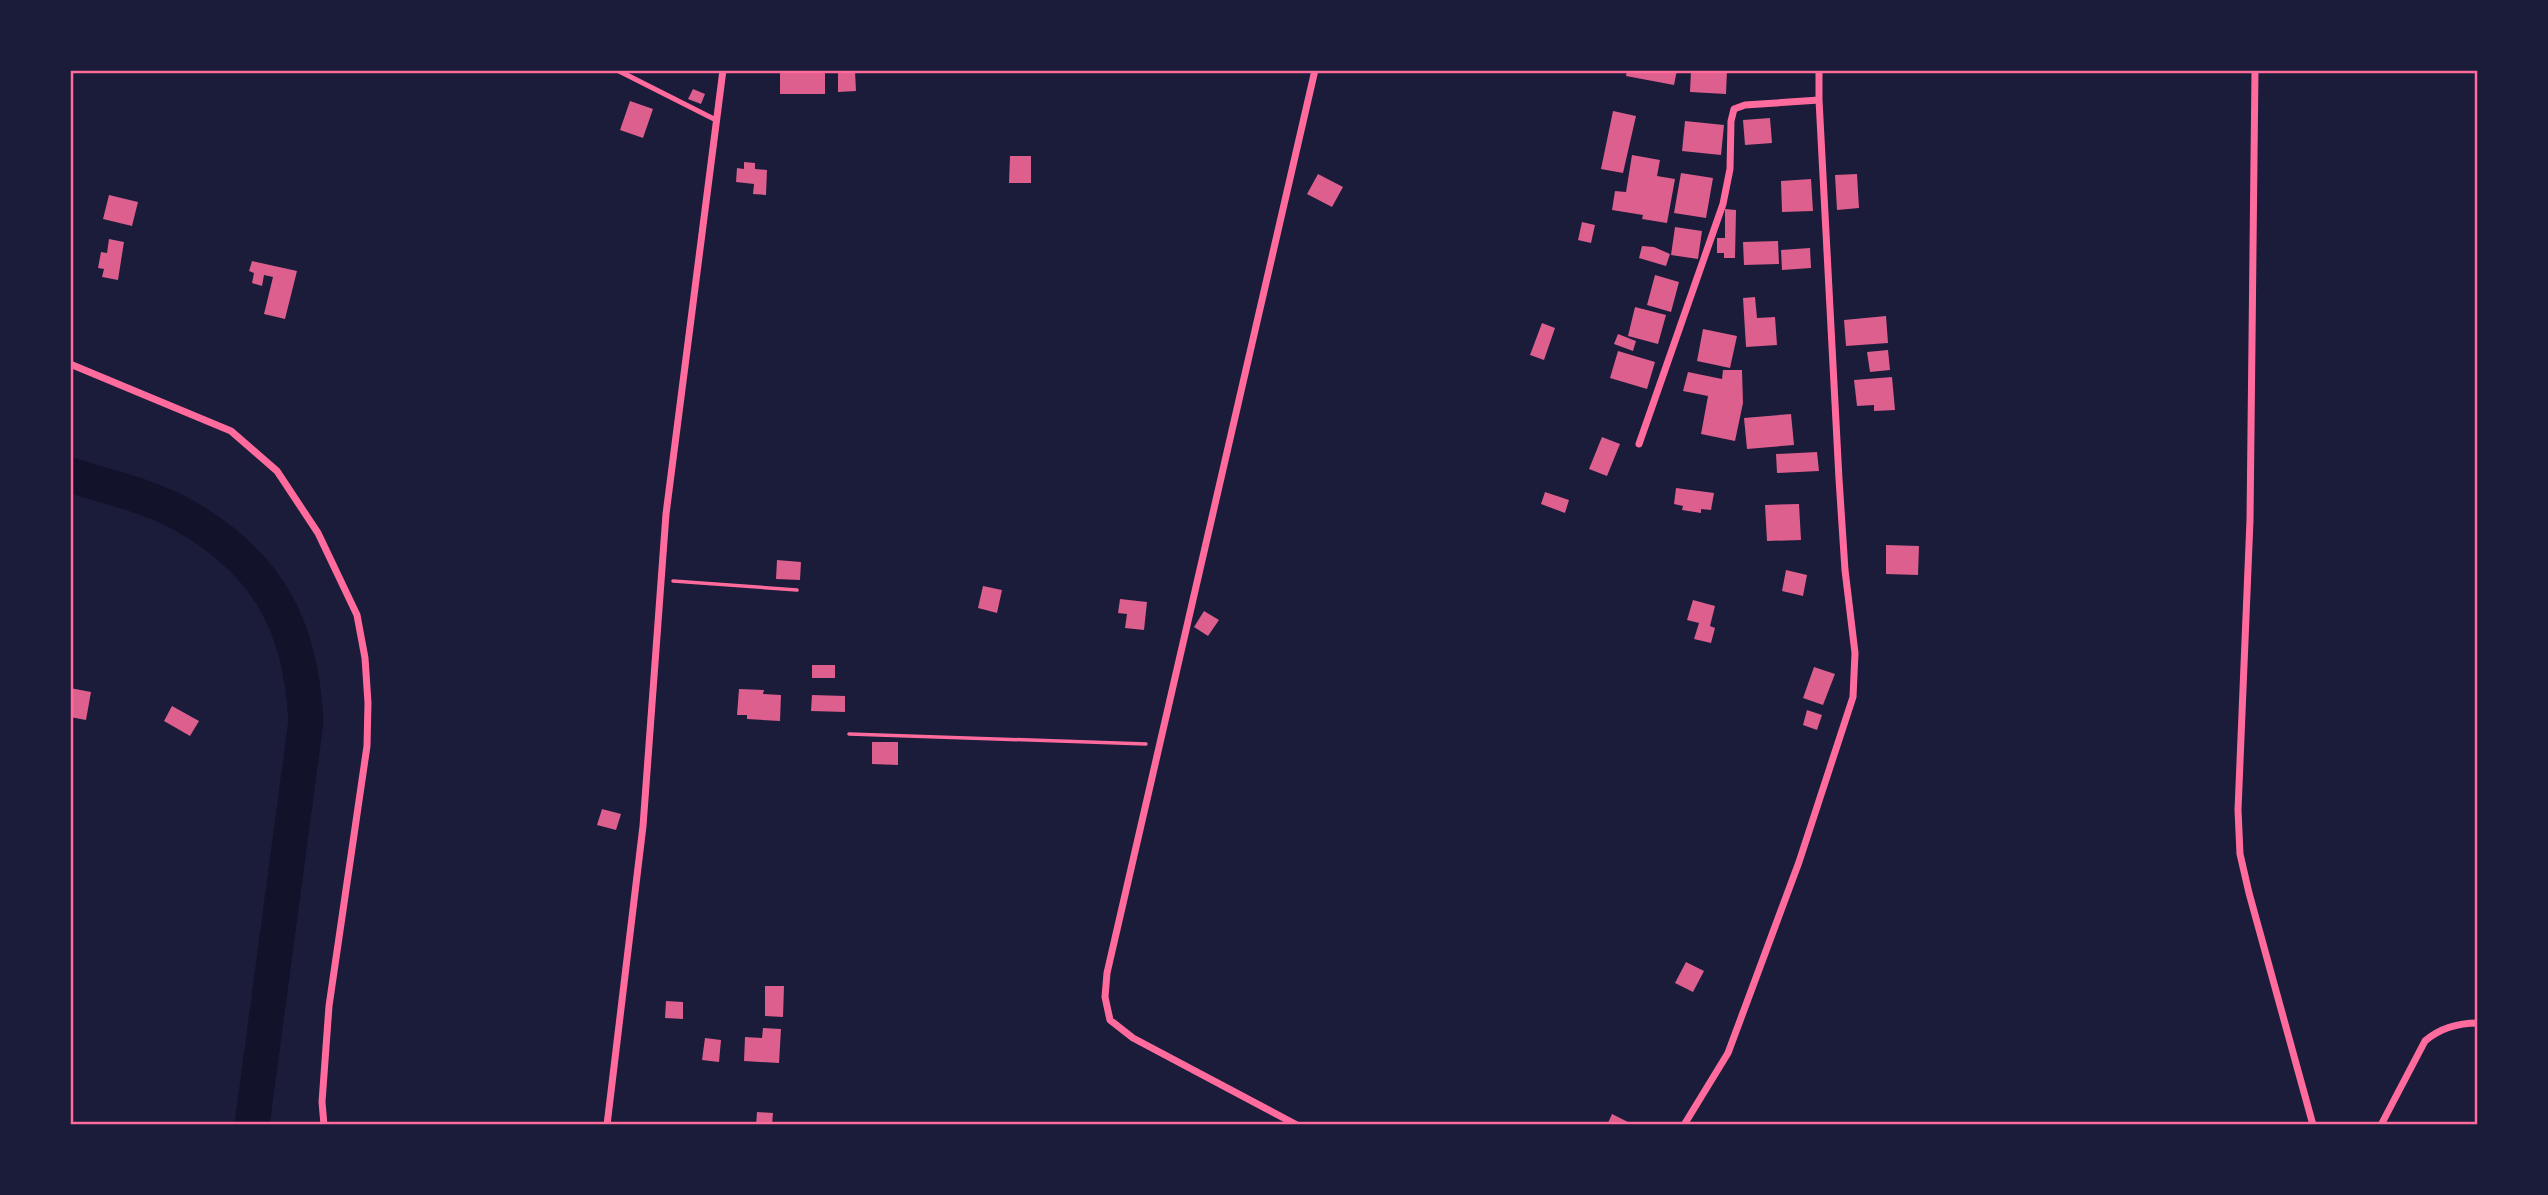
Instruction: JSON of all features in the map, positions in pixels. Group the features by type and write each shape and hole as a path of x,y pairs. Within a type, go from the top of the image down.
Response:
{"street":[{"path":"607,1125 643,826 670,487 723,70"},
{"path":"1297,1125 1133,1038 1110,1020 1105,997 1107,973 1315,70"},
{"path":"1684,1125 1728,1053 1799,862 1853,696 1855,653 1845,570 1839,479 1819,70"},
{"path":"2255,70 2250,520 2238,810 2240,855 2313,1125"},
{"path":"1639,444 1723,204 1730,169 1731,121 1734,109 1745,105 1819,100"},
{"path":"70,364 231,431 277,471 318,533 356,615 365,658 367,746 330,1006 322,1102 324,1125"},
{"path":"2381,1125 2426,1041 2451,1026 2478,1023"}],"lane":[{"path":"617,70 716,121"}],"path":[{"path":"661,581 797,590"},
{"path":"849,734 1159,744"}],"building":[{"path":"1627,70 1677,70 1674,85 1626,76"},
{"path":"1691,70 1727,70 1726,94 1690,92"},
{"path":"838,71 855,71 856,91 838,92"},
{"path":"825,72 825,94 780,94 780,73"},
{"path":"693,89 705,94 701,104 688,99"},
{"path":"630,101 653,109 643,138 620,130"},
{"path":"1613,111 1636,116 1623,173 1601,169"},
{"path":"1770,118 1772,143 1745,145 1743,120"},
{"path":"1685,121 1724,125 1721,155 1682,151"},
{"path":"1632,155 1660,160 1657,176 1675,179 1667,223 1642,219 1643,215 1612,210 1615,191 1626,192"},
{"path":"1010,156 1031,156 1031,183 1009,183"},
{"path":"744,162 755,163 755,169 767,170 766,195 753,194 754,184 736,182 737,168 744,169"},
{"path":"1681,173 1713,178 1706,218 1674,213"},
{"path":"1318,174 1343,187 1332,207 1307,194"},
{"path":"1857,174 1859,208 1837,210 1835,175"},
{"path":"1811,179 1813,211 1782,212 1781,181"},
{"path":"109,195 138,202 132,226 103,219"},
{"path":"1725,209 1736,210 1735,258 1724,258 1724,253 1717,253 1717,238 1725,238"},
{"path":"1582,222 1595,225 1591,243 1578,240"},
{"path":"1675,227 1702,231 1698,259 1671,255"},
{"path":"109,239 124,242 118,280 102,277 104,269 98,268 101,252 107,253"},
{"path":"1778,241 1779,264 1744,265 1743,242"},
{"path":"1642,246 1654,247 1670,254 1666,266 1639,258"},
{"path":"1810,248 1811,268 1782,270 1781,250"},
{"path":"252,261 297,271 285,319 264,314 273,277 264,275 262,286 252,283 254,273 249,271"},
{"path":"1655,275 1679,282 1671,312 1647,305"},
{"path":"1755,297 1757,318 1775,317 1777,345 1746,347 1743,298"},
{"path":"1635,307 1666,315 1658,344 1628,336"},
{"path":"1886,316 1888,343 1846,346 1844,320"},
{"path":"1542,323 1555,328 1544,360 1530,355"},
{"path":"1703,329 1737,336 1730,368 1697,361"},
{"path":"1618,334 1636,341 1633,351 1614,344"},
{"path":"1888,350 1890,370 1870,372 1867,352"},
{"path":"1618,351 1655,362 1647,389 1610,378"},
{"path":"1723,370 1742,370 1743,403 1735,441 1701,434 1708,396 1683,391 1688,372 1722,379"},
{"path":"1892,377 1895,410 1874,411 1874,405 1857,406 1854,380"},
{"path":"1791,414 1794,445 1747,449 1744,418"},
{"path":"1602,437 1620,444 1607,476 1589,469"},
{"path":"1817,452 1819,471 1777,473 1776,454"},
{"path":"1676,488 1714,493 1711,510 1701,509 1701,513 1682,510 1683,506 1674,504"},
{"path":"1545,492 1569,500 1565,513 1541,504"},
{"path":"1799,504 1801,540 1767,541 1765,505"},
{"path":"1886,545 1919,546 1918,575 1886,574"},
{"path":"777,560 801,562 800,580 776,579"},
{"path":"1786,570 1807,575 1803,596 1782,591"},
{"path":"983,586 1002,590 997,613 978,608"},
{"path":"1120,599 1147,602 1144,630 1125,628 1127,614 1118,613"},
{"path":"1693,600 1715,606 1710,626 1715,628 1711,643 1694,639 1699,623 1687,620"},
{"path":"1204,611 1219,620 1208,636 1194,627"},
{"path":"812,665 835,665 835,678 812,678"},
{"path":"1814,667 1835,674 1823,705 1803,698"},
{"path":"70,688 91,692 86,720 70,717"},
{"path":"739,689 764,690 763,694 781,695 780,721 747,719 747,715 737,715"},
{"path":"812,695 845,696 845,712 811,711"},
{"path":"172,706 199,721 190,736 164,721"},
{"path":"1807,710 1822,715 1817,730 1803,725"},
{"path":"872,742 898,742 898,765 872,764"},
{"path":"602,809 621,814 616,830 597,825"},
{"path":"1686,962 1704,971 1693,992 1675,983"},
{"path":"765,986 784,986 783,1017 765,1016"},
{"path":"666,1001 683,1002 683,1019 665,1018"},
{"path":"763,1028 781,1029 779,1063 744,1061 745,1037 762,1038"},
{"path":"705,1038 721,1040 719,1062 702,1060"},
{"path":"757,1112 773,1113 772,1125 756,1125"},
{"path":"1612,1114 1634,1125 1607,1125"}],"waterway":[{"path":"70,475 158,503 185,516 214,535 239,555 259,577 288,627 297,656 306,721 252,1125"}]}
